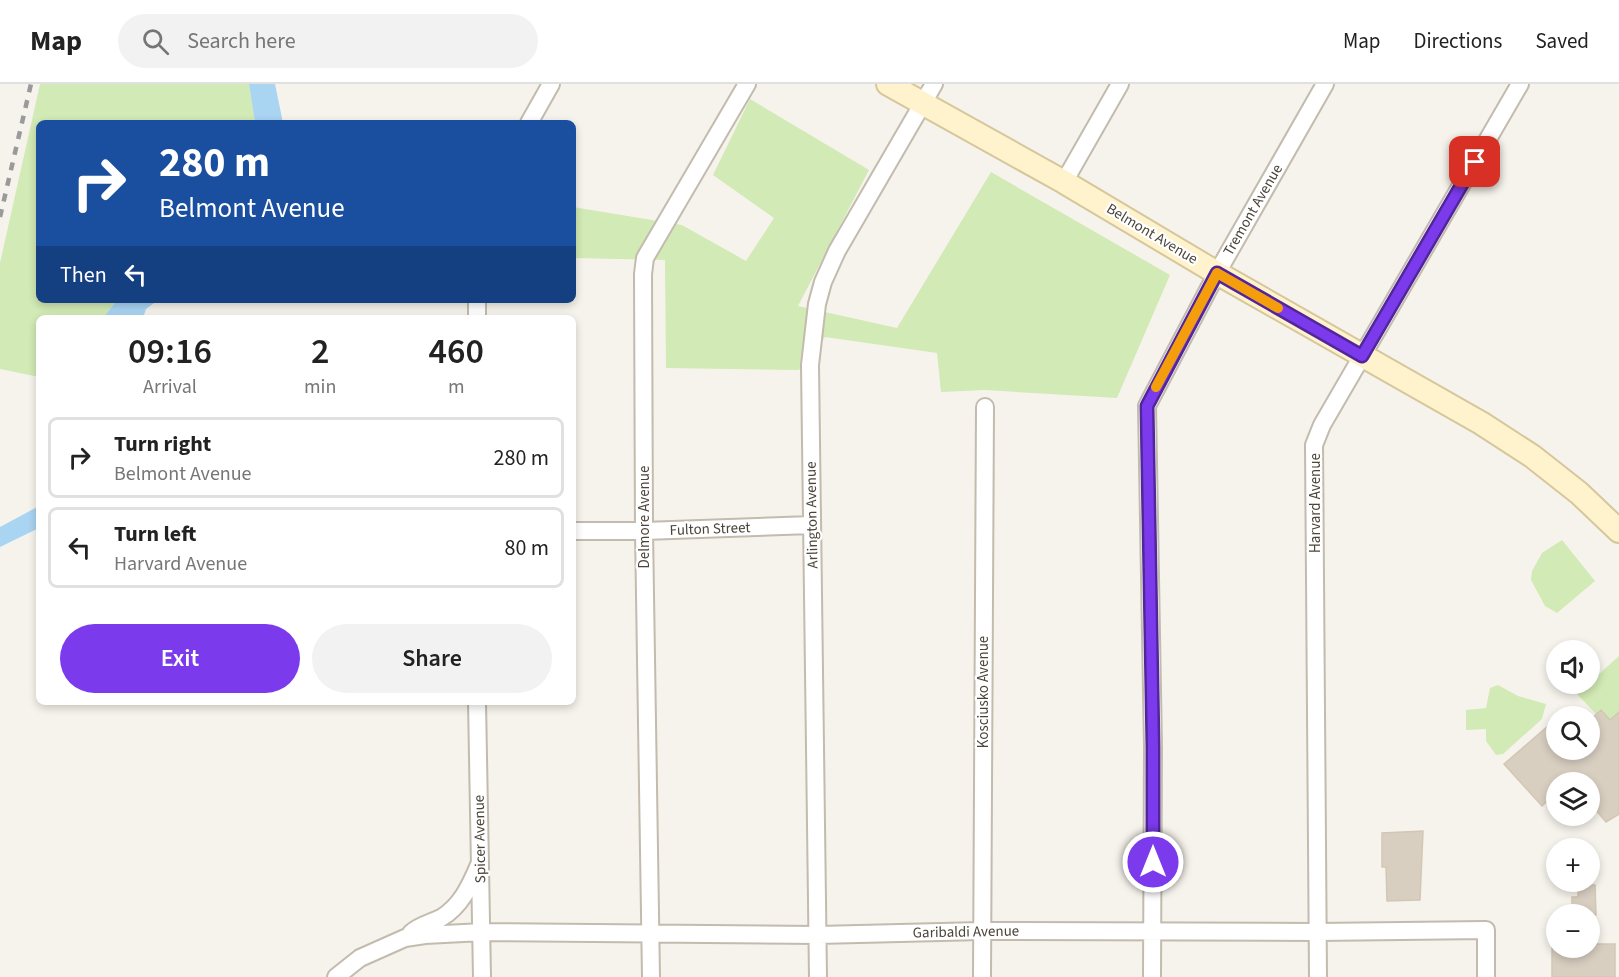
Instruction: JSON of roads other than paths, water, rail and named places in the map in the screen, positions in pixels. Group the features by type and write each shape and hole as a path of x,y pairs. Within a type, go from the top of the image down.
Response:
{"street":[{"path":"531,120 551,84"},
{"name":"Delmore Avenue","path":"651,977 644,531 643,274 645,258 747,84"},
{"name":"Belmont Avenue","path":"888,84 928,94 1064,182 1217,273 1481,423 1532,456 1579,493 1619,531"},
{"path":"1064,182 1120,84"},
{"name":"Tremont Avenue","path":"1152,977 1153,747 1147,406 1217,273 1325,84"},
{"name":"Harvard Avenue","path":"1318,977 1314,445 1322,425 1520,84"},
{"name":"Arlington Avenue","path":"818,977 810,365 817,304 823,282 837,251 928,94"},
{"name":"Kosciusko Avenue","path":"982,977 985,407"},
{"name":"Fulton Street","path":"576,531 811,525"},
{"name":"Spicer Avenue","path":"477,705 483,932 482,977"},
{"path":"336,977 360,958 405,938 417,928 442,917 456,907 467,891 481,861"},
{"name":"Garibaldi Avenue","path":"405,938 483,932 818,934 982,931 1486,930 1486,977"}],"water":[{"path":"249,84 275,84 282,120 255,120"},
{"path":"115,303 154,303 146,309 144,315 105,315"},
{"path":"36,508 36,529 0,547 0,527"}],"railway":[{"path":"0,217 31,84"}]}
